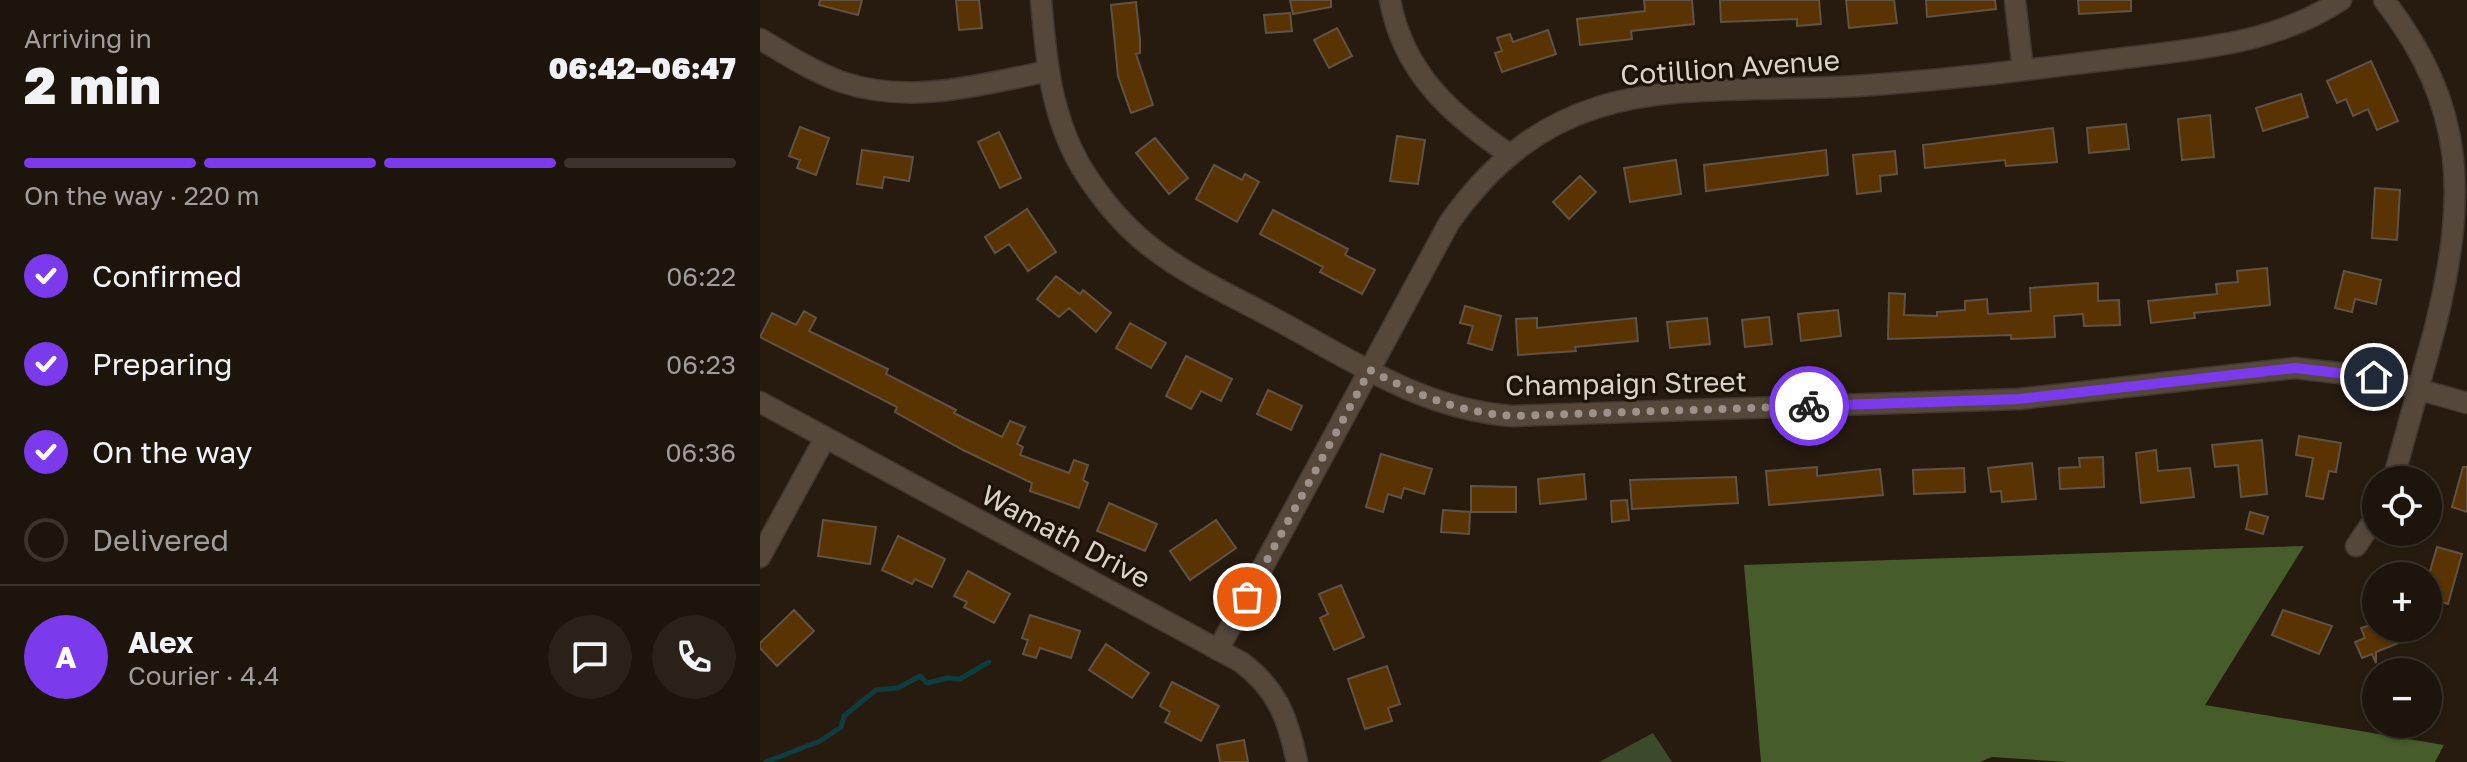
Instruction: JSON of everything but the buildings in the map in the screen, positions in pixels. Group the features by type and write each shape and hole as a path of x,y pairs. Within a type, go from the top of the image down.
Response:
{"street":[{"name":"Champaign Street","path":"1041,0 1048,71 1060,122 1075,156 1105,201 1126,225 1186,271 1433,402 1477,413 1512,416 2019,399 2295,368 2335,370 2467,403"},
{"path":"1390,0 1409,56 1435,95 1464,123 1509,154"},
{"path":"2015,0 2023,70"},
{"name":"Cotillion Avenue","path":"1218,650 1449,223 1470,194 1509,154 1566,118 1634,97 1894,83 2023,70 2243,41 2273,33 2341,0"},
{"path":"2384,0 2420,44 2438,75 2458,134 2463,169 2459,240 2397,466"},
{"path":"760,39 841,81 884,91 946,91 1048,71"},
{"name":"Wamath Drive","path":"760,402 1218,650 1260,676 1276,697 1291,731 1297,762"},
{"path":"760,557 825,438"},
{"path":"2356,546 2362,537"}],"green space":[{"path":"2304,546 2205,705 2362,731 2362,738 2402,738 2444,745 2435,762 2067,762 1992,757 1980,762 1761,762 1744,565"},
{"path":"1653,733 1672,762 1599,762"}],"waterway":[{"path":"766,762 820,741 841,727 844,716 876,690 898,688 920,676 927,683 947,678 960,679 989,662"}],"way so far":[{"path":"1247,597 1370,370 1433,402 1460,410 1512,416 1809,406"}],"route":[{"path":"1809,406 2019,399 2295,368 2335,370 2374,377"}]}
